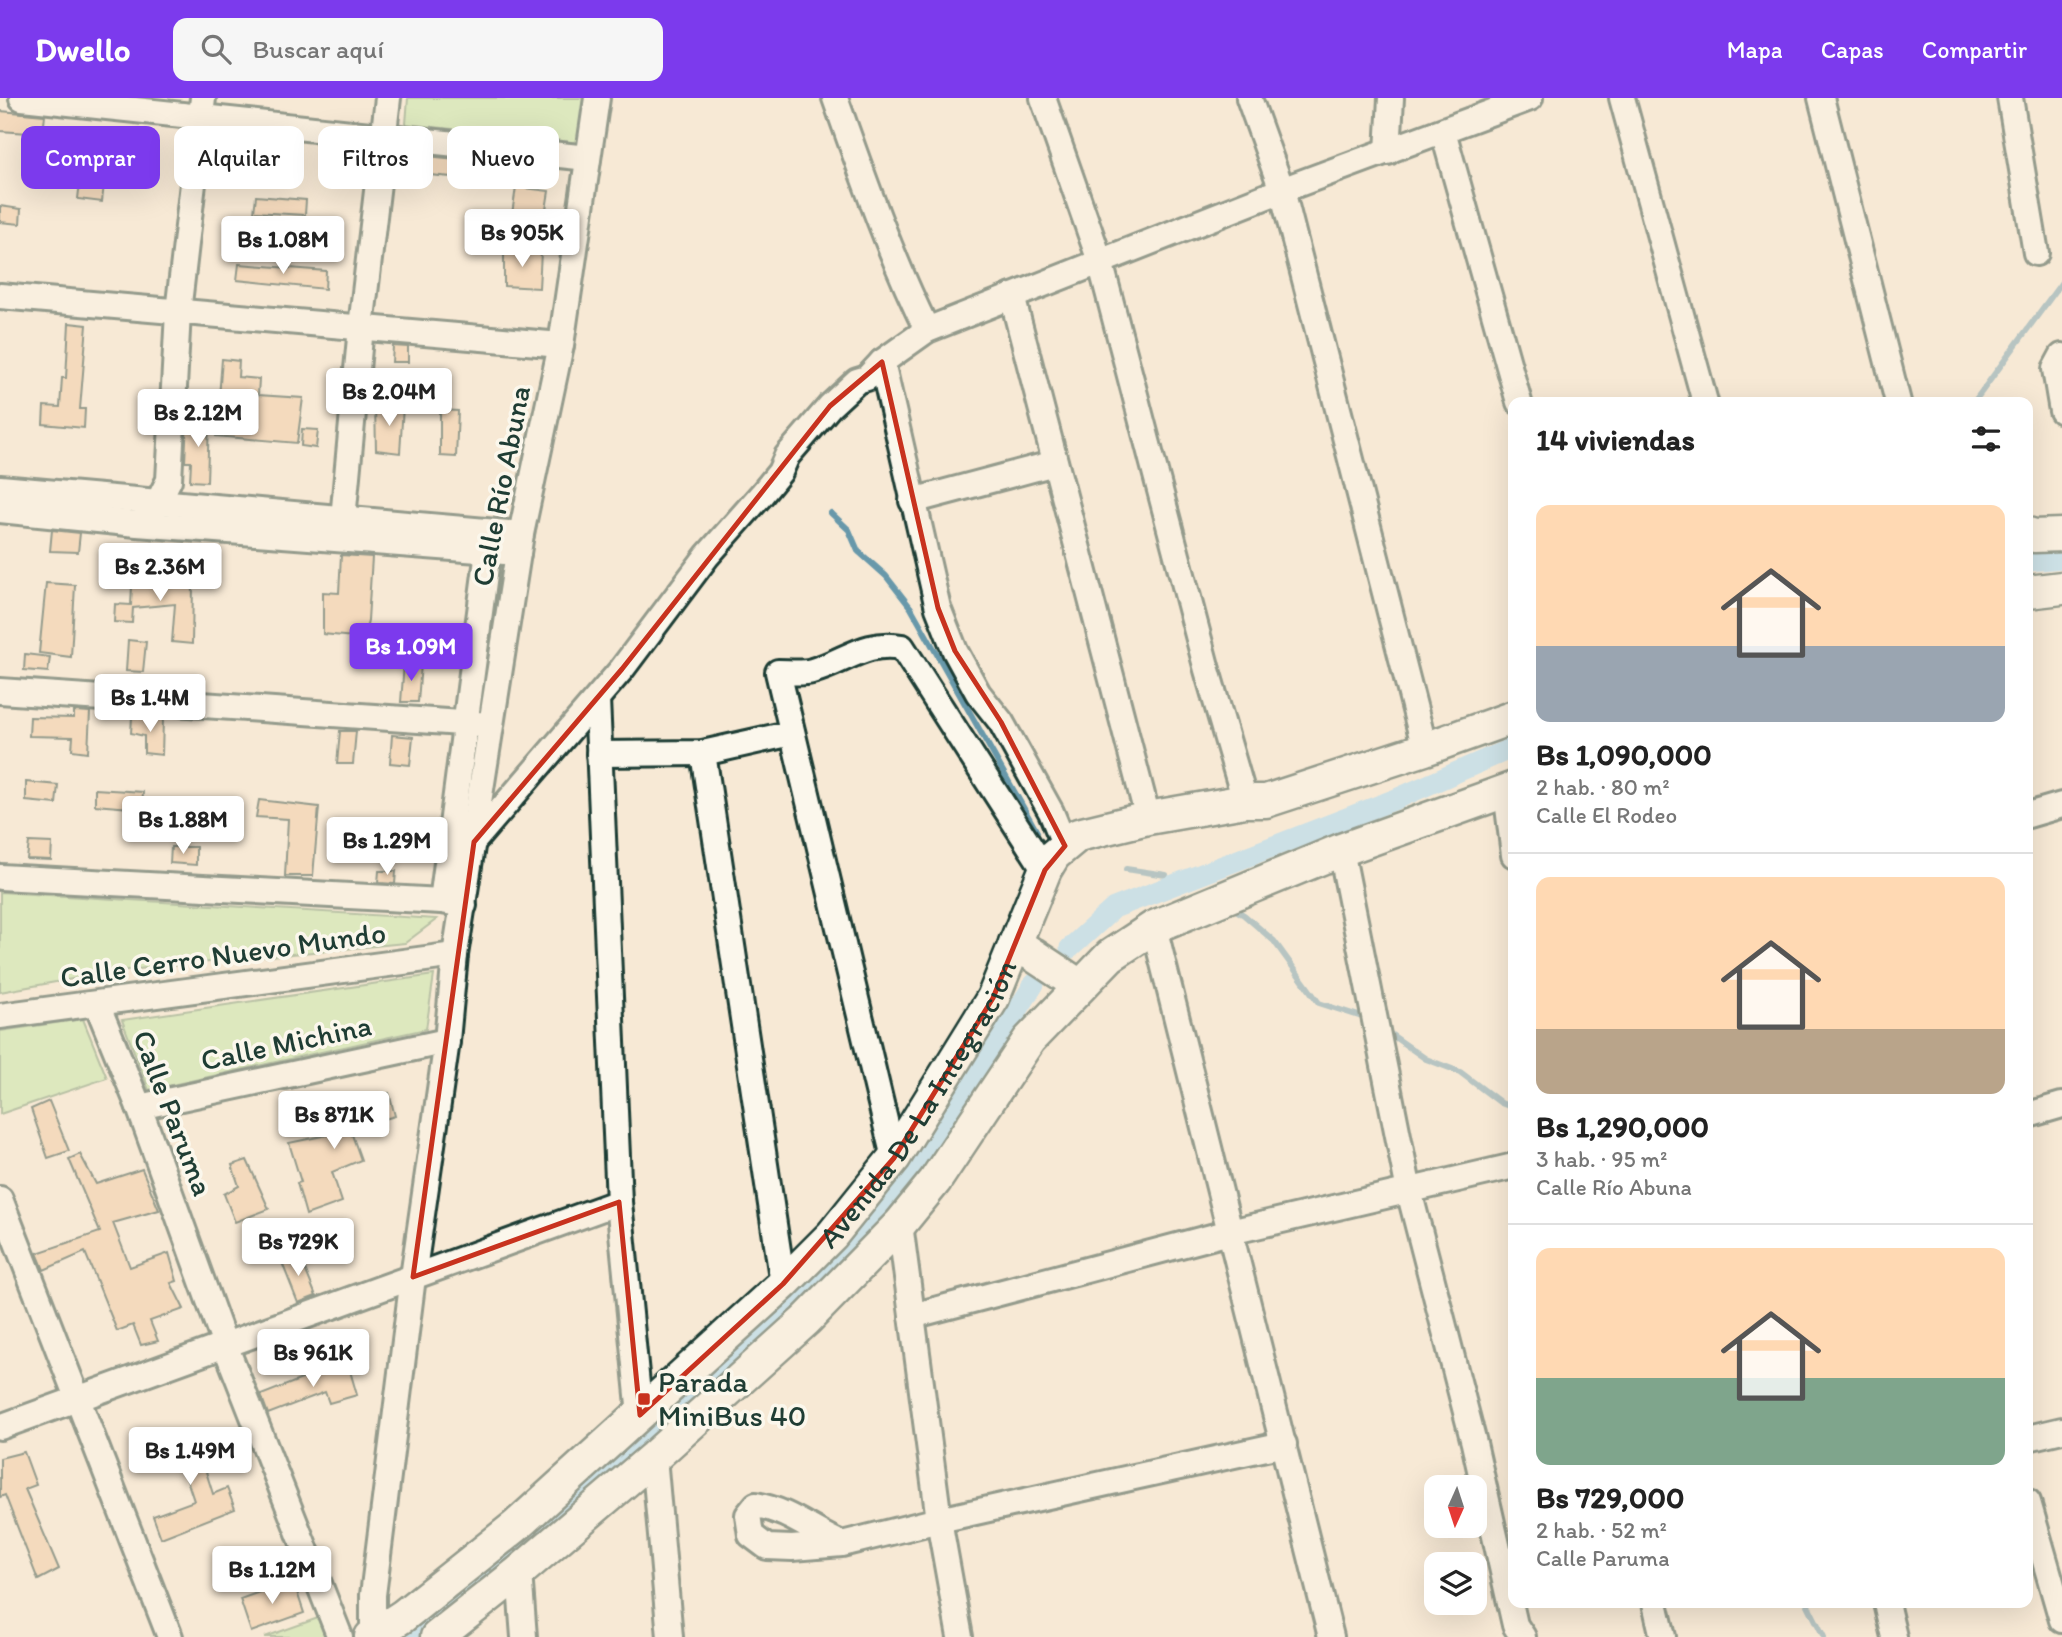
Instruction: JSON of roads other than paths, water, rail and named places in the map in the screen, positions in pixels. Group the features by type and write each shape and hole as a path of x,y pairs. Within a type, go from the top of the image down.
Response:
{"main road":[{"path":"2033,536 2062,535"},
{"path":"2033,591 2062,588"},
{"name":"Avenida De La Integración","path":"372,1636 403,1616 516,1526 783,1284 832,1234 894,1158 993,998 1045,870 1054,855 1078,835 1148,818 1245,801 1266,801 1508,719"},
{"name":"Avenida De La Integración","path":"437,1637 519,1572 654,1457 806,1320 900,1224 935,1181 1030,1040 1110,956 1154,927 1341,850 1508,791"},
{"path":"1015,943 1080,986"}],"street":[{"path":"22,98 202,107 321,126"},
{"path":"385,126 388,98"},
{"name":"Calle Río Abuna","path":"372,1636 373,1595 413,1277 447,1041 455,955 453,903 474,842 478,725 561,345 597,98"},
{"path":"835,98 905,286 928,330"},
{"path":"1044,98 1100,261 1203,657 1245,801"},
{"path":"1249,98 1282,190 1425,749"},
{"path":"1388,152 1391,98"},
{"path":"474,842 622,669 707,556 762,494 780,472 788,456 830,406 857,381 867,378 882,362 928,330 1282,190 1443,131 1506,103 1530,98"},
{"path":"1622,98 1704,397"},
{"path":"1821,98 1897,397"},
{"path":"2010,98 2036,253"},
{"path":"138,524 158,502 169,480 178,312 202,107"},
{"path":"1443,131 1518,397"},
{"path":"433,141 588,158"},
{"path":"343,519 361,327 378,189"},
{"path":"0,296 561,345"},
{"path":"1012,296 1148,818"},
{"path":"2062,356 2055,369 2062,411"},
{"path":"882,362 938,608 955,650 978,693 1001,722 1051,812 1065,846"},
{"path":"912,501 1055,463"},
{"path":"0,488 343,519 519,544"},
{"path":"0,510 138,524 490,541"},
{"path":"0,877 453,903 478,725 490,541"},
{"path":"894,1158 778,672 810,672 869,647 887,644 902,647 1045,870"},
{"path":"0,691 478,725"},
{"path":"597,699 619,1202 640,1415"},
{"path":"599,754 703,753 792,733"},
{"path":"703,753 783,1284"},
{"path":"2033,814 2062,805"},
{"path":"1341,850 1409,1191 1474,1443 1508,1594"},
{"path":"1154,927 1331,1637"},
{"name":"Calle Cerro Nuevo Mundo","path":"0,1016 455,955"},
{"name":"Calle Paruma","path":"97,1004 139,1107 225,1345 340,1637"},
{"name":"Calle Michina","path":"139,1107 447,1041"},
{"path":"2033,1114 2062,1106"},
{"path":"912,1316 1230,1233 1508,1167"},
{"path":"0,1199 170,1637"},
{"path":"0,1427 619,1202"},
{"path":"900,1224 939,1520 960,1637"},
{"path":"2033,1437 2062,1430"},
{"path":"842,1544 1284,1444"},
{"path":"654,1457 670,1637"},
{"path":"2033,1519 2062,1620"},
{"path":"519,1572 524,1637"},
{"path":"1511,1608 1515,1625 1523,1637"},
{"path":"1656,1608 1663,1637"},
{"path":"1887,1608 1894,1637"}],"waterway":[{"path":"1978,397 2062,282"},
{"path":"831,513 849,530 858,551 886,576 911,608 1037,832"},
{"path":"2033,561 2062,558"},
{"path":"1070,948 1114,908 1396,799 1508,750"},
{"path":"1126,869 1166,875"},
{"path":"1229,906 1244,915 1274,941 1319,1003 1368,1019"},
{"path":"407,1637 462,1600 552,1522 599,1474 778,1318 867,1224 936,1141 1034,984"},
{"path":"1386,1031 1426,1059 1460,1072 1508,1106"},
{"path":"1810,1608 1824,1637"}],"place":[{"name":"Parada MiniBus 40","path":"644,1399"}]}
